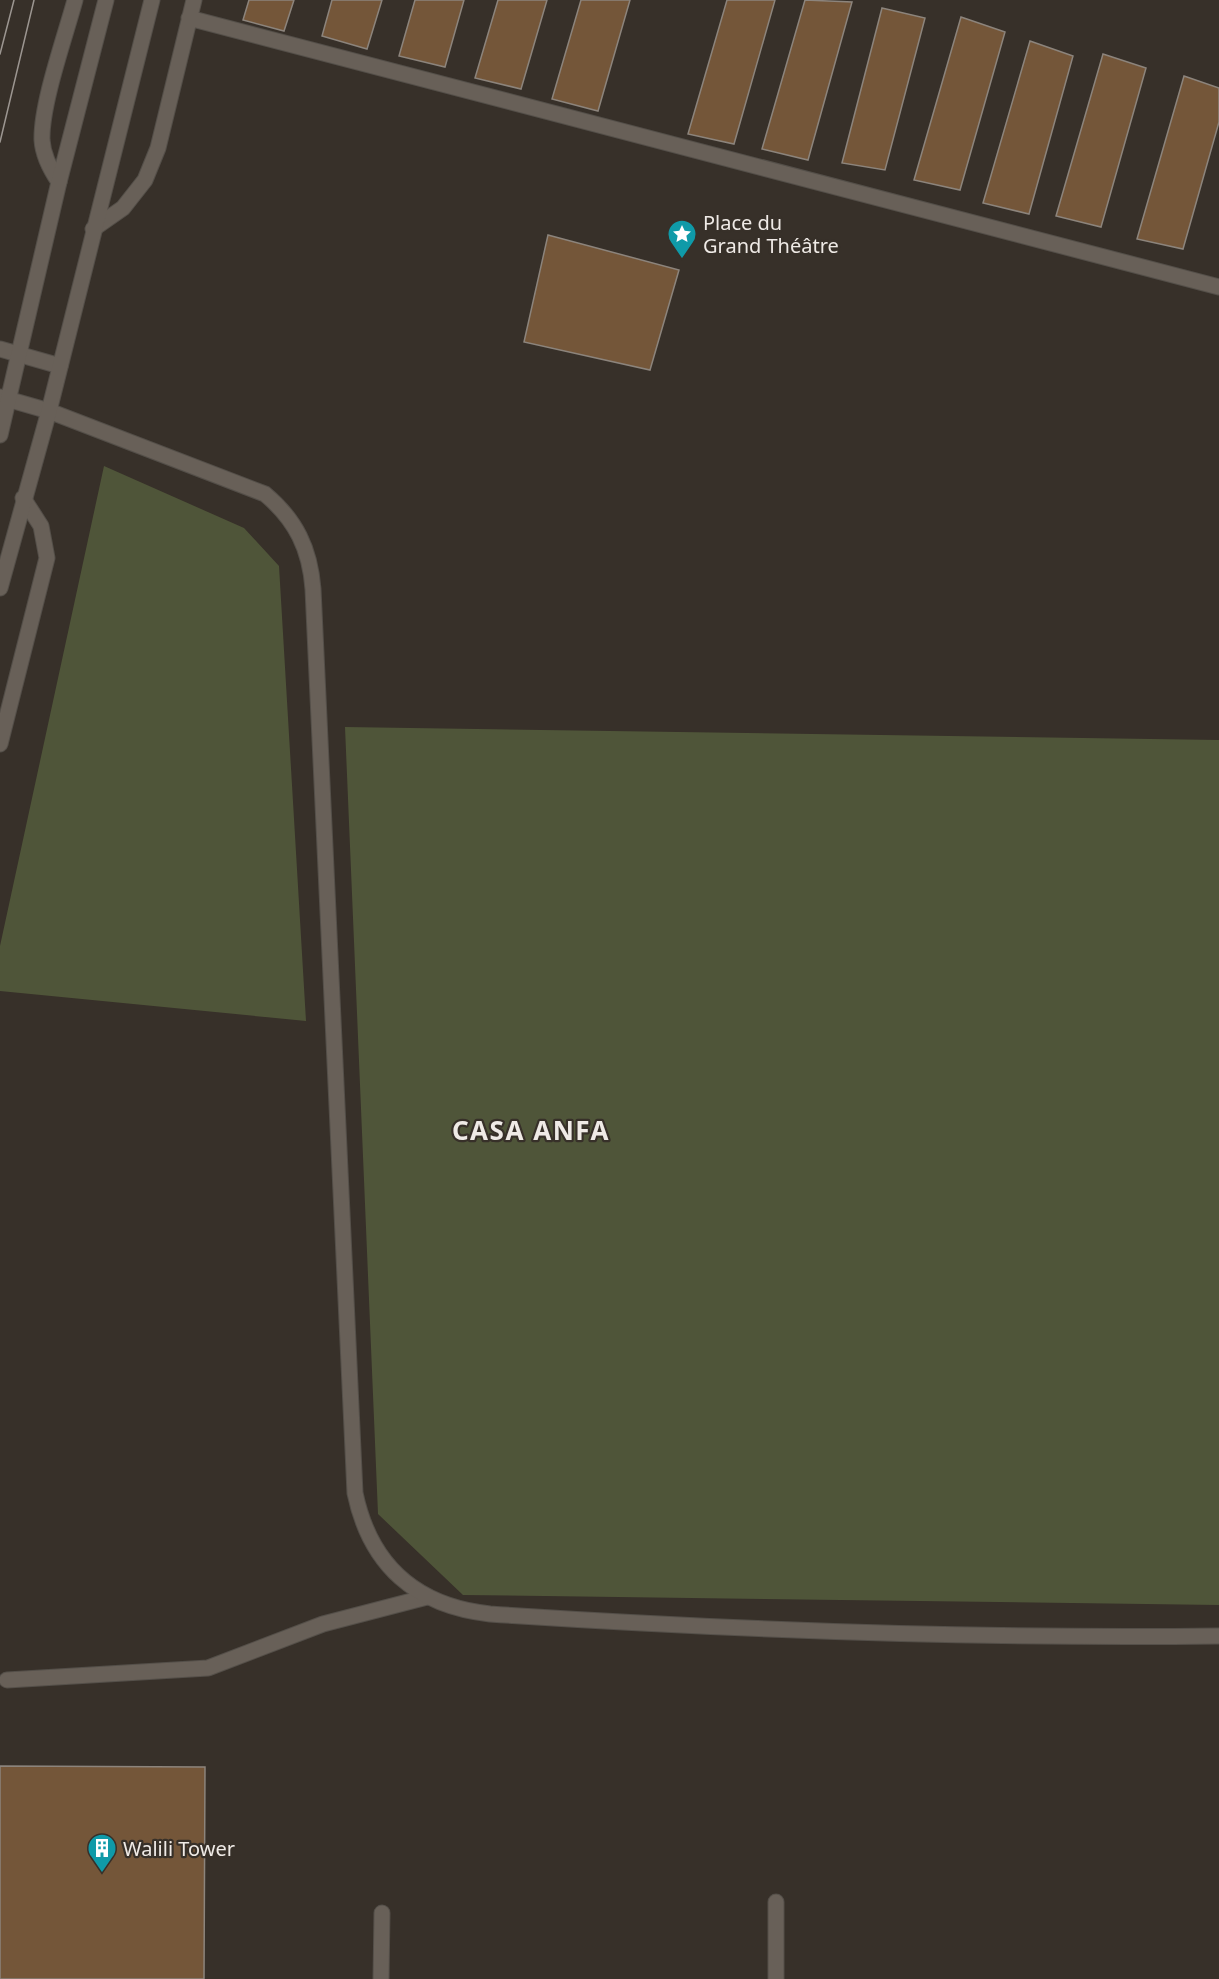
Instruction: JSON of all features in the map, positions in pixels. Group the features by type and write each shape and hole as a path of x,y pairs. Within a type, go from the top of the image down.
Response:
{"street":[{"path":"58,182 50,169 42,139 46,108 75,0"},
{"path":"0,435 4,397 17,354 58,182 106,0"},
{"path":"0,588 23,498 49,411 152,0"},
{"path":"93,229 123,208 145,180 158,148 194,0"},
{"path":"189,18 1219,287"},
{"path":"0,349 60,366"},
{"path":"4,397 49,411 265,494 291,520 308,553 313,589 355,1493 360,1514 378,1554 408,1585 427,1597 468,1612 643,1624 982,1636 1219,1636"},
{"path":"0,744 47,558 41,526 23,498"},
{"path":"7,1680 208,1668 323,1624 427,1597"},
{"path":"776,1902 776,1979"},
{"path":"381,1979 382,1913"}],"green space":[{"path":"104,466 244,528 279,566 306,1021 0,991 0,946"},
{"path":"345,727 1219,740 1219,1605 463,1595 378,1514"}],"building":[{"path":"249,0 294,0 284,31 243,20"},
{"path":"332,0 382,0 367,49 322,36"},
{"path":"415,0 464,0 445,67 399,56"},
{"path":"498,0 547,0 521,89 475,78"},
{"path":"581,0 630,0 598,111 552,99"},
{"path":"727,0 775,0 734,144 688,134"},
{"path":"805,0 852,2 808,160 762,149"},
{"path":"882,8 925,18 885,170 842,163"},
{"path":"961,17 1005,32 960,190 914,180"},
{"path":"1030,41 1073,56 1029,214 983,203"},
{"path":"1103,54 1146,68 1101,227 1056,216"},
{"path":"1184,76 1219,88 1219,122 1183,249 1137,239"},
{"path":"548,235 679,270 650,370 524,342"},
{"name":"Walili Tower","path":"0,1766 205,1767 204,1979 0,1979"}],"tram line":[{"path":"0,54 14,0"},
{"path":"0,142 34,0"}],"place":[{"name":"Place du Grand Théâtre","path":"682,260"},
{"name":"Walili Tower","path":"102,1874"}],"district":[{"name":"CASA ANFA","path":"531,1130"}]}
